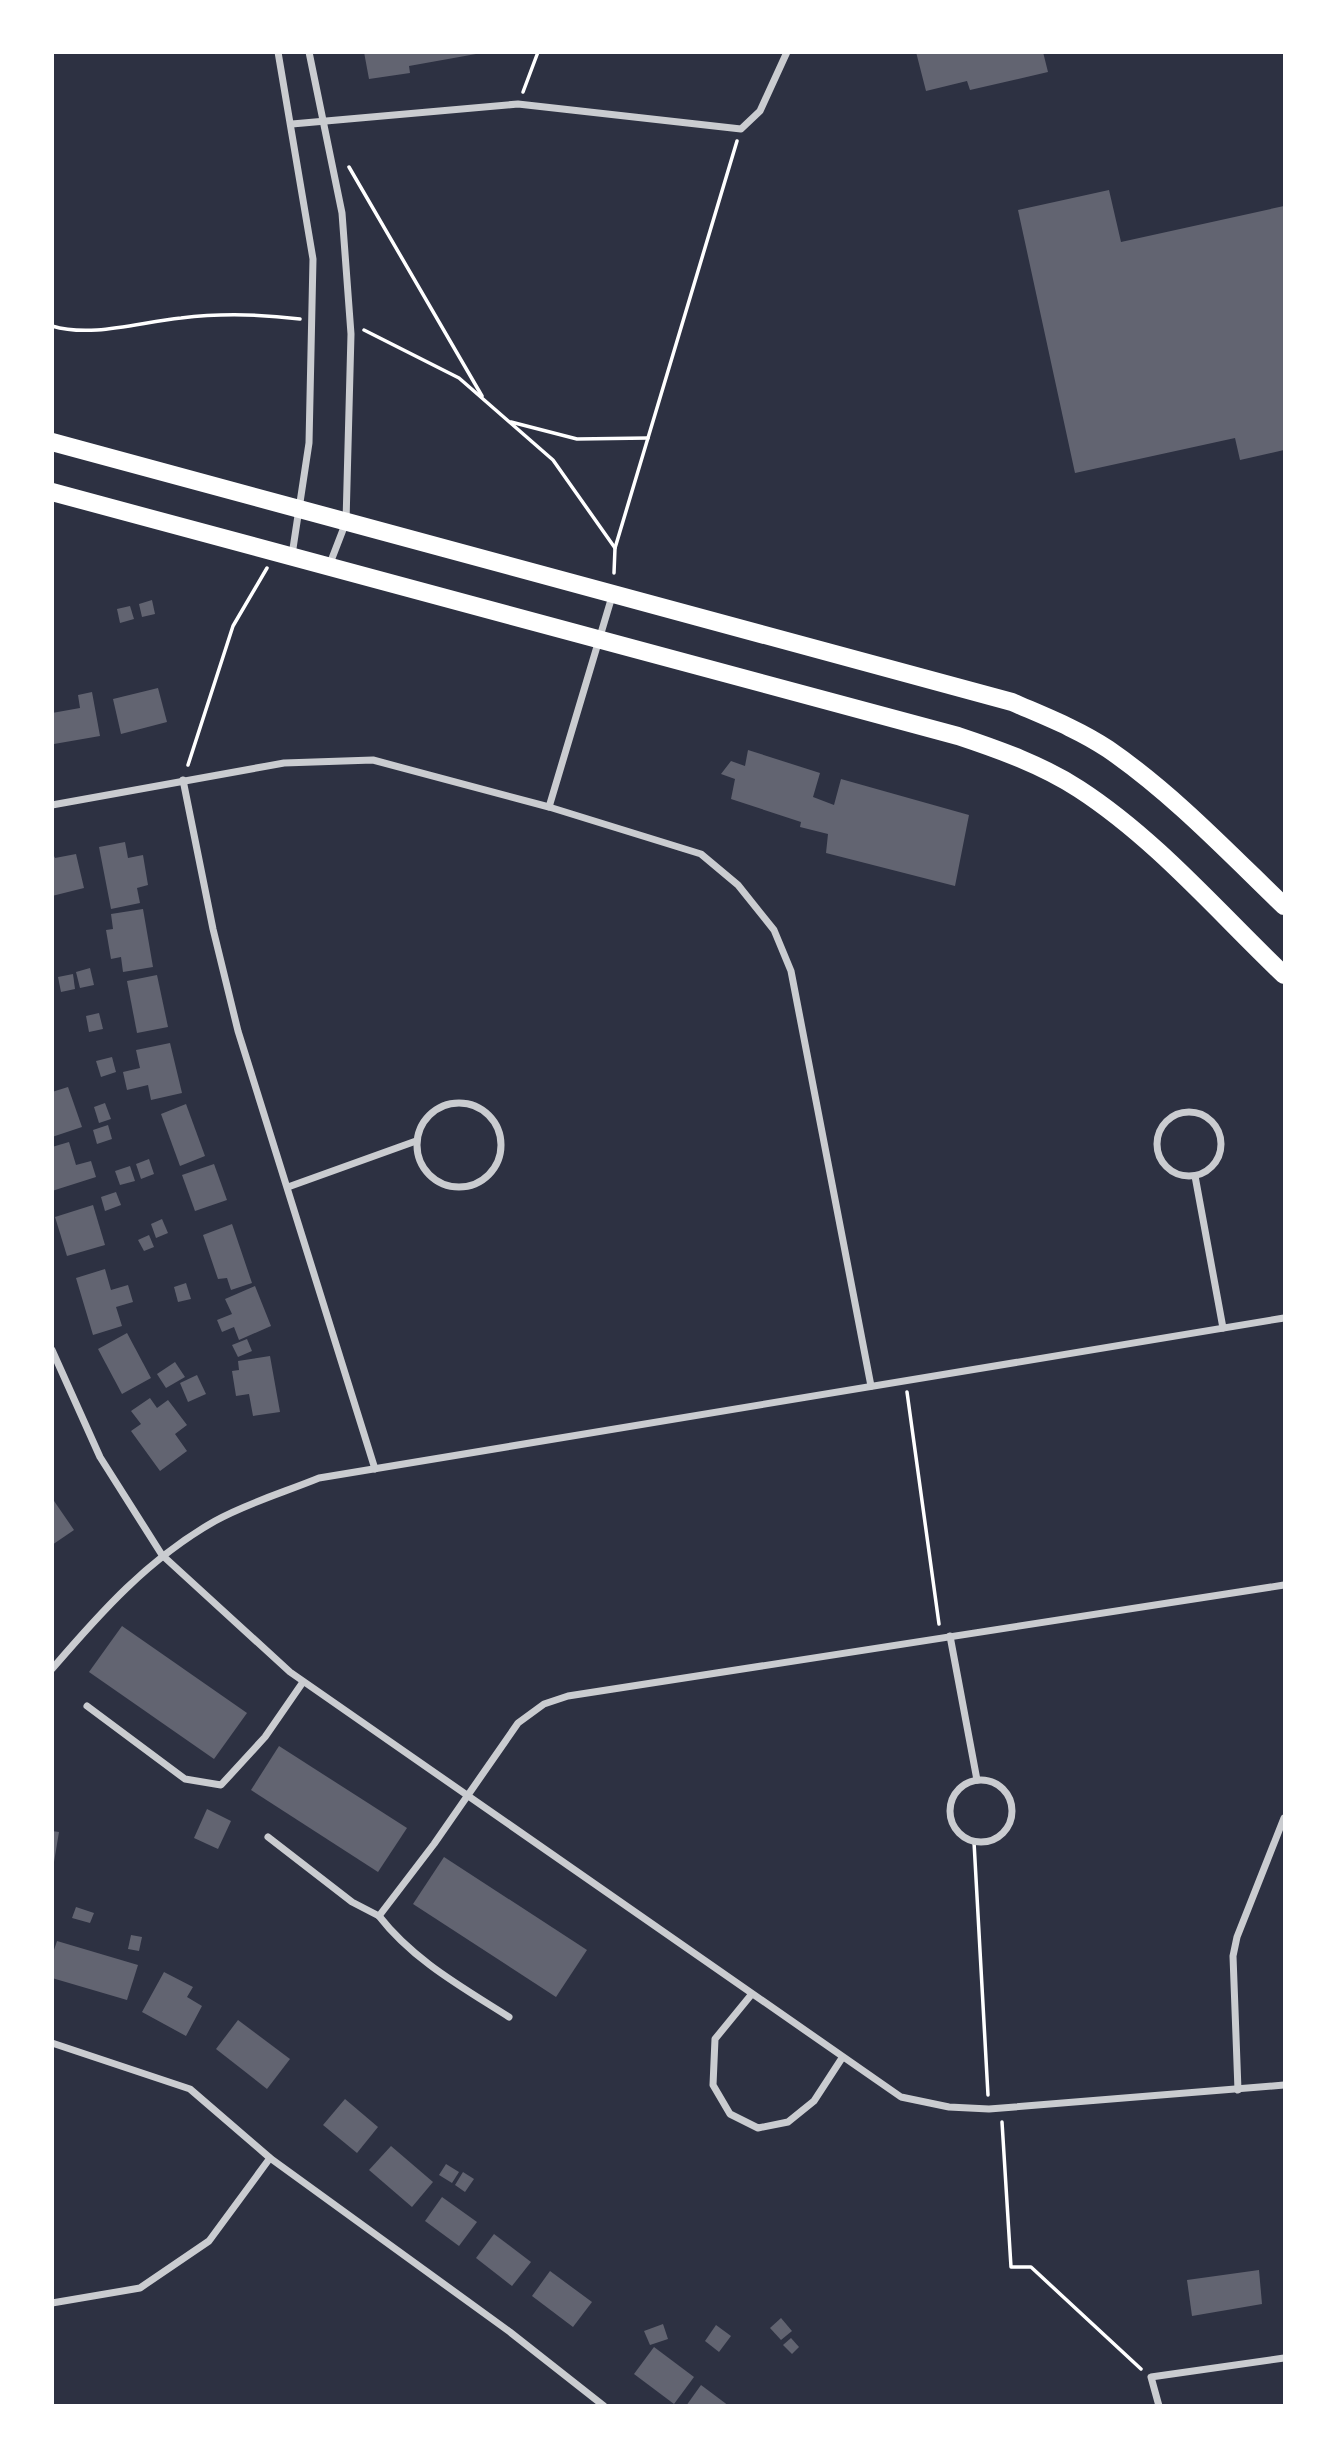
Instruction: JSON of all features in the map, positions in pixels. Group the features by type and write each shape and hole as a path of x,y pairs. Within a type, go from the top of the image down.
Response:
{"main road":[{"path":"52,442 1012,702 1064,724 1106,748 1137,771 1284,906"},
{"path":"52,492 958,736 1043,769 1079,789 1147,843 1284,975"}],"street":[{"path":"278,52 313,259 309,443 298,509 284,554"},
{"path":"309,52 342,213 350,323 346,522 329,567"},
{"path":"292,124 518,104 741,129 760,111 787,52"},
{"path":"549,807 613,593"},
{"path":"52,805 284,763 373,760 549,807 701,853 738,885 775,930 791,971 871,1386"},
{"path":"183,780 213,929 238,1031 375,1469"},
{"path":"461,1103 482,1109 492,1118 501,1144 493,1170 470,1186 457,1187 432,1178 423,1167 416,1141 420,1127 428,1115 440,1106 461,1103"},
{"path":"1184,1113 1204,1116 1219,1133 1219,1155 1206,1172 1195,1176 1185,1176 1167,1168 1157,1150 1157,1140 1166,1122 1184,1113"},
{"path":"288,1187 416,1141"},
{"path":"1195,1176 1223,1328"},
{"path":"52,1669 112,1599 162,1555 216,1520 319,1478 1284,1318"},
{"path":"52,1350 100,1457 162,1555 303,1682 901,2097 949,2107 989,2109 1284,2085"},
{"path":"379,1916 393,1902 519,1723 544,1704 568,1696 1284,1585"},
{"path":"950,1636 977,1780"},
{"path":"87,1706 185,1779 221,1785 265,1737 303,1682"},
{"path":"977,1780 986,1780 1004,1789 1012,1807 1012,1817 1002,1834 994,1840 974,1842 956,1830 950,1810 958,1790 977,1780"},
{"path":"1238,2090 1233,1956 1237,1937 1284,1818"},
{"path":"268,1837 352,1902 379,1916 398,1941 451,1980 509,2017"},
{"path":"751,1995 715,2039 713,2085 730,2114 758,2127 788,2122 814,2101 842,2058"},
{"path":"52,2043 190,2089 270,2158 510,2332 604,2406"},
{"path":"52,2304 140,2288 209,2241 270,2158"},
{"path":"1159,2406 1151,2377 1284,2358"}],"path":[{"path":"518,104 538,52"},
{"path":"613,593 615,548 741,129"},
{"path":"348,166 484,400"},
{"path":"52,326 72,332 184,317 260,314 312,321"},
{"path":"350,323 459,378 553,460 615,548"},
{"path":"509,421 577,439 648,438"},
{"path":"183,780 233,626 284,554"},
{"path":"905,1380 940,1637"},
{"path":"974,1842 989,2109"},
{"path":"1001,2108 1012,2267 1031,2267 1151,2377"}],"building":[{"path":"364,52 476,54 409,66 410,73 369,79"},
{"path":"916,52 1043,52 1048,72 970,90 967,81 926,91"},
{"path":"1109,190 1121,242 1284,206 1284,450 1240,460 1235,438 1075,473 1018,210"},
{"path":"152,600 155,614 142,617 139,604"},
{"path":"130,606 134,619 120,623 117,609"},
{"path":"158,688 167,722 121,734 113,699"},
{"path":"92,692 100,736 54,744 52,713 80,708 78,695"},
{"path":"748,750 820,773 813,797 834,805 841,779 969,815 955,886 826,853 828,834 800,827 801,822 731,799 735,779 721,774 731,761 745,766"},
{"path":"125,842 128,858 143,855 148,885 137,888 140,903 111,909 99,847"},
{"path":"52,852 55,858 76,854 84,888 52,896"},
{"path":"143,909 153,967 123,972 121,957 111,959 106,930 113,929 111,914"},
{"path":"90,968 94,985 80,988 76,972"},
{"path":"73,974 75,989 61,992 58,977"},
{"path":"157,975 168,1027 137,1033 127,981"},
{"path":"99,1013 103,1029 89,1032 86,1016"},
{"path":"170,1043 182,1093 151,1100 148,1085 127,1090 123,1072 140,1068 136,1050"},
{"path":"112,1057 116,1072 101,1077 96,1061"},
{"path":"68,1087 82,1127 52,1137 52,1092"},
{"path":"105,1103 111,1119 99,1123 94,1107"},
{"path":"186,1104 205,1156 180,1166 161,1114"},
{"path":"108,1125 112,1139 97,1144 93,1130"},
{"path":"69,1142 76,1165 91,1161 96,1177 52,1191 52,1147"},
{"path":"149,1159 154,1174 141,1179 136,1164"},
{"path":"214,1164 227,1200 195,1211 182,1175"},
{"path":"130,1166 135,1181 120,1185 115,1171"},
{"path":"116,1192 121,1205 105,1211 101,1197"},
{"path":"93,1205 105,1245 67,1256 55,1217"},
{"path":"162,1219 168,1233 156,1238 151,1224"},
{"path":"232,1224 252,1283 231,1290 227,1278 218,1279 203,1235"},
{"path":"149,1235 154,1247 144,1251 138,1240"},
{"path":"105,1269 111,1290 128,1285 133,1302 116,1307 122,1326 93,1335 76,1278"},
{"path":"186,1283 191,1299 178,1302 174,1287"},
{"path":"255,1286 271,1326 239,1340 234,1327 222,1332 217,1320 232,1314 225,1299"},
{"path":"127,1333 151,1378 122,1394 98,1349"},
{"path":"247,1339 252,1351 238,1357 232,1345"},
{"path":"270,1356 280,1412 253,1416 249,1394 236,1396 232,1371 239,1370 238,1361"},
{"path":"175,1362 185,1377 166,1388 157,1374"},
{"path":"197,1375 206,1394 188,1402 180,1383"},
{"path":"150,1398 157,1408 168,1400 187,1425 175,1434 187,1451 160,1471 131,1431 141,1424 131,1411"},
{"path":"52,1498 74,1530 52,1545"},
{"path":"122,1626 247,1713 214,1759 89,1672"},
{"path":"279,1746 407,1828 378,1872 251,1790"},
{"path":"207,1809 231,1821 218,1849 194,1838"},
{"path":"52,1831 59,1832 54,1862 52,1862"},
{"path":"444,1857 587,1950 556,1997 413,1904"},
{"path":"76,1907 94,1913 90,1923 72,1918"},
{"path":"131,1935 142,1937 139,1951 128,1949"},
{"path":"57,1941 138,1965 127,2000 52,1978 52,1956"},
{"path":"164,1972 193,1987 187,1997 202,2006 186,2036 142,2012"},
{"path":"238,2020 290,2059 267,2089 216,2049"},
{"path":"345,2099 378,2127 357,2153 323,2125"},
{"path":"391,2146 433,2182 412,2207 369,2170"},
{"path":"446,2164 459,2172 452,2183 439,2175"},
{"path":"463,2172 474,2179 465,2192 455,2185"},
{"path":"442,2197 477,2222 459,2246 425,2221"},
{"path":"494,2234 531,2262 512,2286 476,2258"},
{"path":"1259,2270 1262,2304 1192,2316 1187,2280"},
{"path":"550,2271 592,2302 573,2327 532,2296"},
{"path":"781,2318 792,2331 781,2340 770,2328"},
{"path":"663,2324 668,2339 650,2345 644,2331"},
{"path":"716,2325 731,2336 719,2352 705,2341"},
{"path":"791,2338 799,2347 792,2354 783,2345"},
{"path":"654,2347 694,2377 674,2404 634,2374"},
{"path":"701,2385 729,2406 686,2406"}]}
